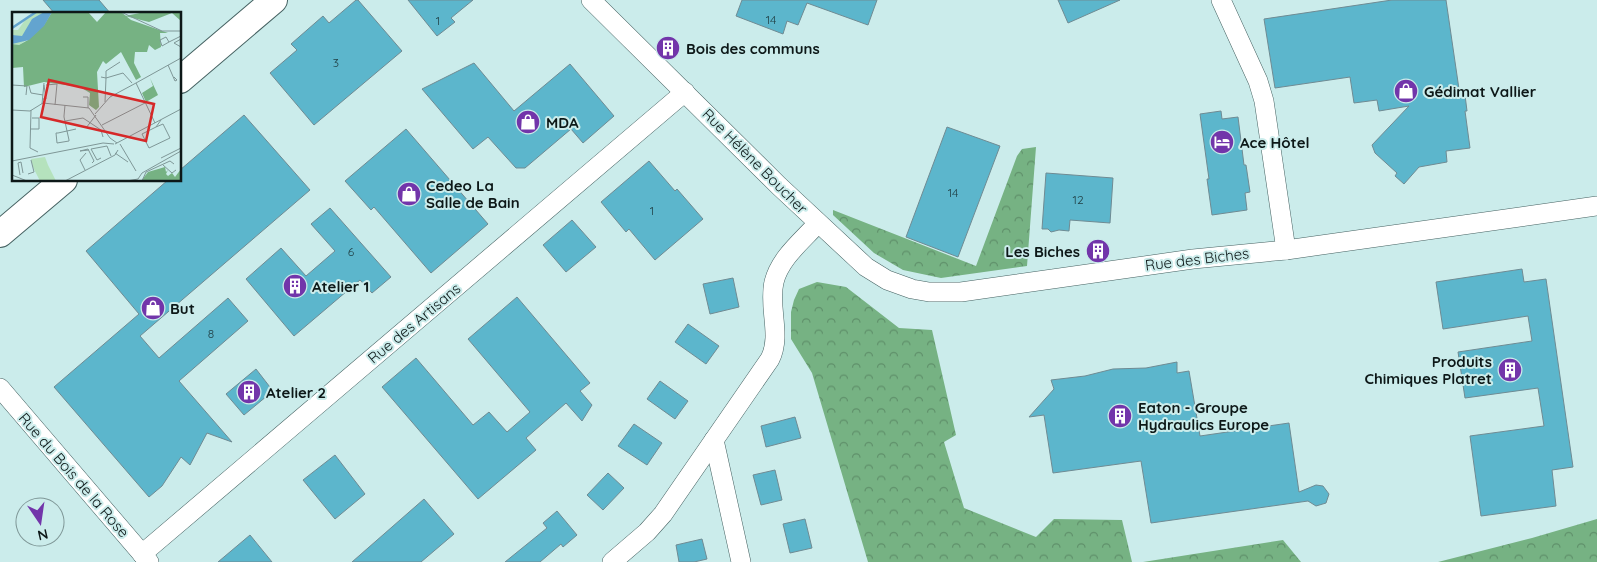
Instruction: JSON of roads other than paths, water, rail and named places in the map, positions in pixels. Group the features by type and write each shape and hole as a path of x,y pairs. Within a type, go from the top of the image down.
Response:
{"street":[{"path":"181,79 274,0"},
{"name":"Rue Hélène Boucher","path":"591,0 818,223 789,255 777,275 772,296 775,340 773,353 663,514 647,532 612,562"},
{"path":"1221,0 1258,81 1264,101 1286,250"},
{"name":"Rue des Artisans","path":"145,558 685,92"},
{"path":"0,234 63,181"},
{"name":"Rue des Biches","path":"818,223 855,258 874,272 896,284 929,292 962,292 1194,258 1286,250 1597,206"},
{"name":"Rue du Bois de la Rose","path":"0,388 145,558"},
{"path":"714,440 741,562"}],"place":[{"name":"Bois des communs","path":"668,48"},
{"name":"Gédimat Vallier","path":"1406,91"},
{"name":"MDA","path":"528,122"},
{"name":"Ace Hôtel","path":"1222,142"},
{"name":"Cedeo La Salle de Bain","path":"409,194"},
{"name":"Les Biches","path":"1098,251"},
{"name":"Atelier 1","path":"295,286"},
{"name":"But","path":"153,308"},
{"name":"Produits Chimiques Platret","path":"1510,370"},
{"name":"Atelier 2","path":"249,392"},
{"name":"Eaton - Groupe Hydraulics Europe","path":"1120,416"}]}
